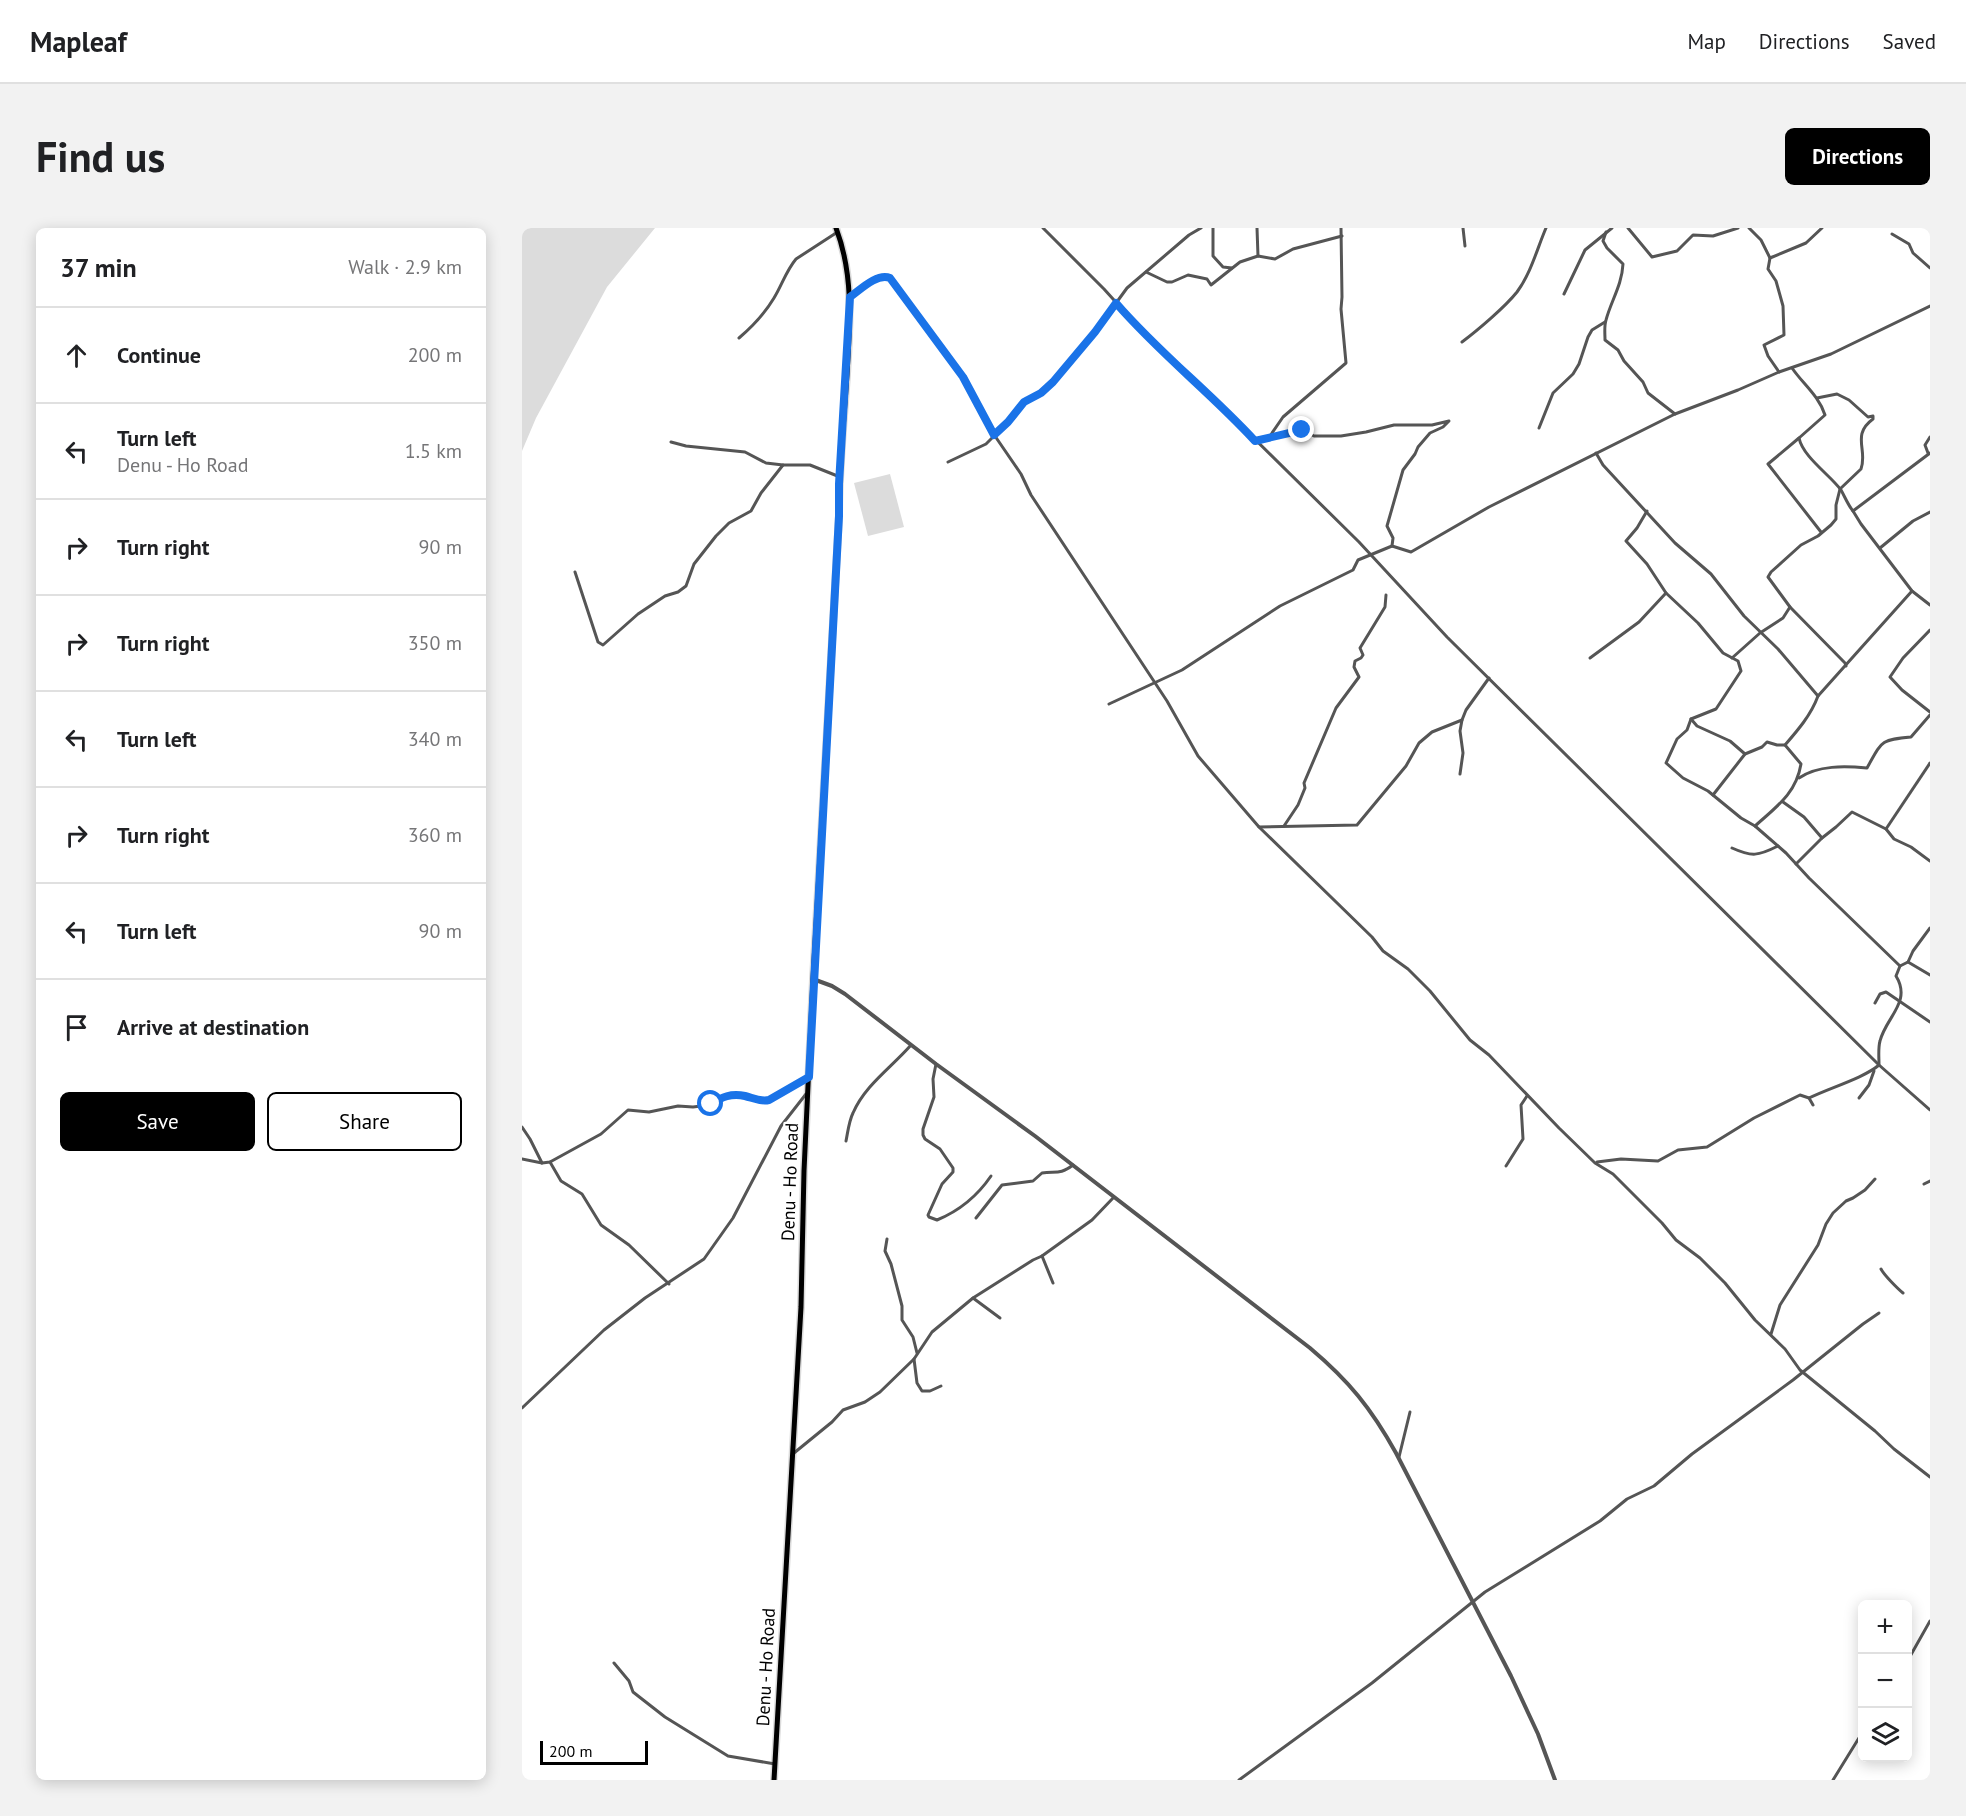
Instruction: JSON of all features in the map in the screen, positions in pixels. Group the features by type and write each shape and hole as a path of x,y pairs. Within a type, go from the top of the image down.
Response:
{"main road":[{"name":"Denu - Ho Road","path":"774,1780 801,1307 804,1171 813,979 850,297 844,251 837,230"}],"street":[{"path":"1043,228 1156,346 1198,383 1371,554 1447,637 1879,1065 1930,1110"},
{"path":"948,462 986,444 1024,402 1041,393 1053,382 1095,332 1127,288 1189,235 1202,228"},
{"path":"1213,228 1212,256 1223,267 1233,268"},
{"path":"1257,228 1258,256"},
{"path":"1269,437 1283,417 1346,363 1341,309 1341,228"},
{"path":"1463,228 1465,246"},
{"path":"1462,342 1476,332 1517,292 1546,228"},
{"path":"1564,294 1585,250 1612,228"},
{"path":"1628,228 1652,257 1677,251 1693,235 1713,236 1738,228"},
{"path":"1749,228 1761,240 1770,258 1768,269 1776,281 1783,306 1784,334 1764,345 1768,356 1779,372"},
{"path":"1770,258 1806,243 1822,228"},
{"path":"739,338 752,327 773,300 796,259 837,230"},
{"path":"1606,232 1603,241 1623,264 1618,291 1605,322 1605,340 1618,350 1624,361 1643,382 1648,393 1675,414"},
{"path":"1892,234 1909,244 1913,253 1930,268"},
{"path":"1146,272 1167,282 1188,274 1207,279 1211,285 1240,262 1258,256 1275,259 1293,249 1342,236"},
{"path":"850,297 878,278 885,276 890,278 963,377 994,435 1022,474 1031,495 1155,682 1198,756 1259,827 1383,951 1415,976 1470,1040 1488,1054 1595,1163 1621,1182 1676,1240 1700,1258 1725,1283 1755,1320 1771,1334 1803,1372 1930,1477"},
{"path":"1109,704 1182,670 1280,606 1353,570 1358,560 1392,546 1411,552 1489,507 1675,414 1779,372 1831,354 1930,306"},
{"path":"1539,428 1553,393 1573,374 1579,364 1592,330 1605,322"},
{"path":"1792,368 1817,399 1825,414 1768,464 1821,533"},
{"path":"1817,399 1837,394 1849,399 1868,417 1873,416 1874,419 1865,425 1860,442 1863,464 1861,469 1840,489 1836,505 1836,519 1821,533 1801,545 1768,577 1790,607 1846,666"},
{"path":"1255,441 1295,430 1320,436 1341,436 1394,425 1428,425 1449,421 1443,427 1430,433 1403,470 1388,526 1393,538 1392,546"},
{"path":"1853,511 1929,453 1925,445 1930,437"},
{"path":"1799,438 1810,458 1840,489 1853,511 1912,591 1930,605"},
{"path":"671,442 686,446 745,452 766,463 810,465 840,477"},
{"path":"1596,453 1604,465 1675,543 1711,574 1744,616 1778,649 1818,696"},
{"path":"575,572 598,642 603,645 644,610 686,586 694,564 716,536 729,523 751,511 761,493 783,465"},
{"path":"1647,511 1626,541 1647,564 1666,592 1698,623 1723,653 1738,661 1741,671 1716,709 1691,719 1687,730 1677,739 1666,763 1683,778 1713,795 1741,818 1755,826 1900,966"},
{"path":"1880,548 1913,521 1930,512"},
{"path":"1785,745 1814,709 1818,696 1912,591"},
{"path":"1590,658 1639,622 1666,592"},
{"path":"1284,826 1298,805 1311,765 1336,708 1359,676 1354,668 1355,661 1363,655 1360,648 1385,607 1386,595"},
{"path":"1732,658 1760,633 1783,618 1790,607"},
{"path":"1755,826 1783,802 1804,774 1832,766 1867,768 1878,748 1887,739 1911,737 1930,714 1890,677 1930,630"},
{"path":"1460,774 1463,753 1460,731 1462,720 1466,710 1489,678"},
{"path":"1691,719 1697,726 1730,741 1745,754"},
{"path":"1259,827 1357,825 1406,766 1419,743 1432,732 1462,720"},
{"path":"1713,795 1745,754 1762,747 1767,742 1785,745 1802,764 1799,778"},
{"path":"1886,829 1930,763"},
{"path":"1783,802 1804,817 1822,838"},
{"path":"1796,864 1852,812 1886,829 1894,839 1930,861"},
{"path":"1732,848 1749,855 1764,853 1778,846"},
{"path":"1809,1098 1870,1072 1879,1065 1880,1041 1891,1017 1901,1003 1900,982 1896,976 1900,966 1908,962 1930,928"},
{"path":"1908,962 1930,975"},
{"path":"813,979 845,994 1073,1165 1336,1369 1378,1420 1399,1458 1538,1734 1555,1780"},
{"path":"1875,1003 1881,994 1886,992 1930,1022"},
{"path":"846,1140 855,1108 874,1083 911,1045"},
{"path":"936,1064 933,1079 934,1097 923,1135 925,1139 940,1149 953,1168 953,1172 942,1184 930,1207 929,1217 937,1220 957,1210 983,1188 991,1176"},
{"path":"1859,1098 1869,1085 1874,1069"},
{"path":"522,1159 542,1163 550,1162 601,1134 628,1110 649,1112 678,1106 701,1106 711,1104 727,1095 769,1100 809,1077"},
{"path":"522,1408 604,1330 645,1298 704,1259 733,1218 765,1154 782,1126 808,1092"},
{"path":"1595,1163 1620,1159 1658,1161 1678,1150 1707,1147 1754,1118 1800,1095 1809,1098 1813,1105"},
{"path":"1506,1166 1523,1139 1521,1105 1527,1096"},
{"path":"522,1127 542,1163"},
{"path":"550,1162 561,1181 582,1194 601,1225 629,1245 669,1284"},
{"path":"976,1218 1002,1185 1033,1181 1042,1173 1059,1173 1073,1165"},
{"path":"1771,1334 1779,1305 1818,1245 1833,1213 1846,1201 1865,1190 1875,1179"},
{"path":"1924,1184 1930,1181"},
{"path":"792,1454 843,1410 865,1402 880,1392 915,1358 932,1332 972,1298 1042,1256 1092,1220 1114,1197"},
{"path":"887,1239 885,1251 891,1264 902,1306 902,1320 913,1337 916,1347 917,1383 922,1391 930,1391 941,1386"},
{"path":"1042,1256 1053,1283"},
{"path":"1881,1269 1885,1276 1904,1293"},
{"path":"972,1298 1000,1318"},
{"path":"1239,1780 1372,1683 1485,1592 1600,1521 1627,1499 1654,1486 1692,1454 1879,1313"},
{"path":"1399,1458 1410,1412"},
{"path":"1911,1654 1930,1621"},
{"path":"614,1663 629,1681 633,1692 666,1717 728,1756 775,1764"},
{"path":"1833,1780 1858,1741"}],"shaded area":[{"path":"522,228 655,228 607,287 536,418 522,451"},
{"path":"890,474 904,527 868,536 854,483"}],"route":[{"path":"711,1104 727,1095 769,1100 809,1077 850,297 878,278 885,276 890,278 954,368 963,377 994,435 1024,402 1041,393 1053,382 1116,303 1150,340 1198,383 1255,441 1302,430"}]}
